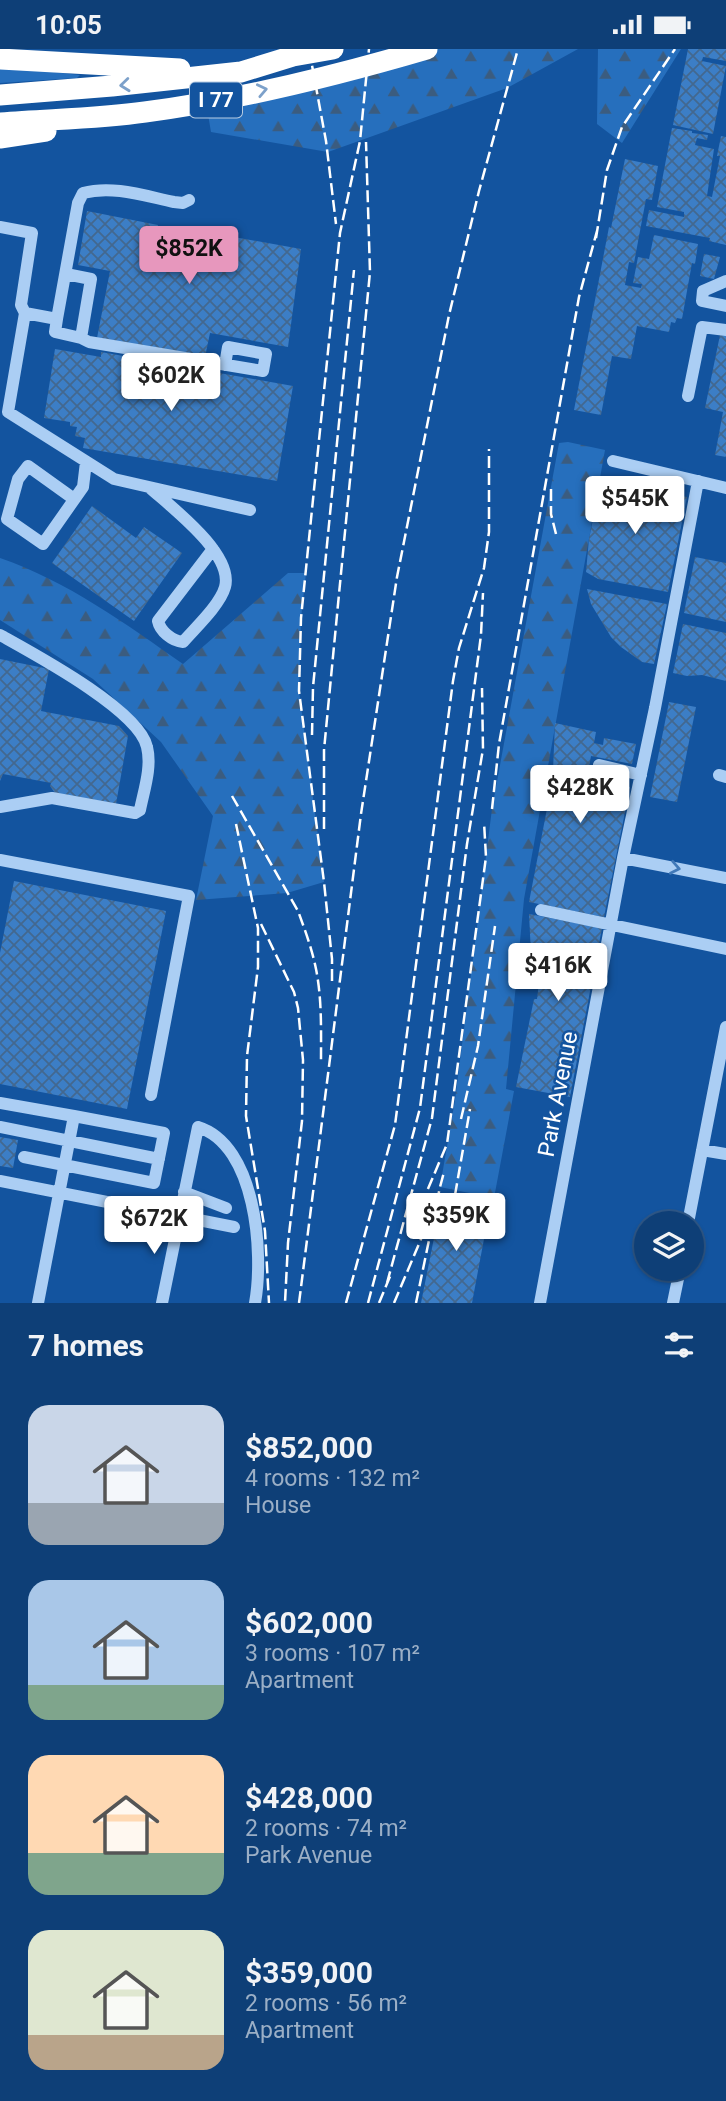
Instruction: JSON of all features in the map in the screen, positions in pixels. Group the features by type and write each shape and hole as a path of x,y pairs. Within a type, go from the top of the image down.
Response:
{"highway":[{"name":"I 77","path":"0,95 242,72 293,56 333,49"},
{"name":"I 77","path":"0,123 143,113 219,100 353,71 427,49"},
{"path":"0,59 242,72"},
{"path":"0,138 143,113"}],"street":[{"path":"189,200 183,203 174,202 97,189 83,193 78,203 55,332 89,342 225,365"},
{"path":"0,227 32,233 20,305 25,313 4,412 114,479 250,510"},
{"path":"66,274 91,279 81,338"},
{"path":"726,281 703,291 702,301 726,306"},
{"path":"25,313 57,319"},
{"path":"688,395 702,327 726,330"},
{"path":"613,461 726,488"},
{"path":"74,499 28,466 18,479 7,519 43,544 83,487 86,462"},
{"name":"Park Avenue","path":"540,1303 623,858 698,481"},
{"path":"149,487 202,536 213,549 226,572 225,586 219,599 183,642 177,642 159,628 158,621 213,549"},
{"path":"0,635 70,674 116,708 144,736 148,749 148,775 140,810 135,813 52,798 0,807"},
{"path":"599,765 641,775"},
{"path":"623,858 726,878"},
{"path":"0,860 189,896 151,1095"},
{"path":"541,910 726,949"},
{"path":"690,1211 726,1027"},
{"path":"0,1103 164,1133 154,1183 24,1157"},
{"path":"38,1303 74,1117"},
{"path":"0,1127 159,1159"},
{"path":"162,1303 198,1127 215,1135 235,1157 246,1184 256,1232 258,1285 255,1303"},
{"path":"702,1150 726,1154"},
{"path":"0,1181 234,1227"},
{"path":"184,1192 226,1208"},
{"path":"673,1303 678,1281"}],"green space":[{"path":"427,49 578,49 507,88 328,152 211,132 206,102"},
{"path":"598,49 681,49 622,143 597,124"},
{"path":"0,66 80,75 77,78 0,83"},
{"path":"568,442 605,450 524,899 506,1089 514,1091 494,1198 440,1187 455,1100 492,809 559,443"},
{"path":"0,558 72,591 183,664 288,573 306,573 301,618 299,691 324,882 287,893 196,900 213,816 161,742 93,679 0,620"}],"building":[{"path":"688,49 726,49 726,61 703,57 702,61 726,66 713,134 673,125"},
{"path":"672,128 708,135 707,140 697,138 695,145 714,149 707,196 712,197 721,136 726,137 726,245 709,241 710,238 646,226 649,210 684,217 684,212 657,207"},
{"path":"625,159 658,166 652,200 646,199 634,263 629,262 625,285 641,288 642,284 633,283 638,257 649,259 654,235 698,244 682,319 677,318 675,323 671,322 669,332 637,326 631,359 612,356 601,415 574,410 609,227 611,228"},
{"path":"87,211 158,225 153,247 156,247 157,237 169,239 166,249 169,250 173,226 301,249 288,347 210,333 205,357 97,338 110,271 78,265"},
{"path":"704,254 720,257 714,279 700,276"},
{"path":"720,335 726,336 726,457 715,455 723,412 705,408"},
{"path":"55,349 101,357 101,352 293,386 277,481 83,448 85,438 75,436 77,427 70,426 70,422 44,418"},
{"path":"601,480 687,497 668,592 598,579 586,572 589,539"},
{"path":"92,506 136,538 144,527 182,553 134,621 52,563"},
{"path":"695,557 726,563 726,622 684,613"},
{"path":"587,589 667,604 654,664 642,662 611,637 591,604"},
{"path":"683,624 726,633 726,681 702,675 673,673"},
{"path":"0,659 49,669 41,711 119,726 128,736 116,804 55,793 51,783 3,774 0,781"},
{"path":"669,702 696,707 677,802 650,797"},
{"path":"555,723 596,732 594,743 603,745 604,738 636,744 632,764 591,756 587,779 630,787 604,917 529,902 551,788"},
{"path":"14,881 166,911 127,1109 0,1084 0,953"},
{"path":"529,914 602,928 570,1097 516,1087 534,999 537,999 541,966 538,966 531,954"},
{"path":"0,1137 18,1140 13,1168 0,1166"},
{"path":"442,1198 490,1207 472,1303 421,1303"}],"railway":[{"path":"309,49 326,141 336,224"},
{"path":"332,981 324,882 299,691 301,618 340,233 360,141 369,49"},
{"path":"299,1303 361,814 397,577 449,315 518,49"},
{"path":"596,238 607,170 622,127 675,49"},
{"path":"324,829 324,750 370,272 366,142"},
{"path":"492,809 499,744 579,297 597,231"},
{"path":"312,735 313,687 354,270"},
{"path":"346,1303 395,1125 453,681 459,648 484,568 489,532 489,449"},
{"path":"551,489 551,514 556,534"},
{"path":"368,1303 420,1108 481,635 483,593"},
{"path":"387,1283 432,1118 467,844 483,749 482,688"},
{"path":"232,796 298,911 308,940 319,992 321,1062"},
{"path":"408,1236 447,1144 486,857 484,822"},
{"path":"236,824 258,928 258,967 247,1056 246,1116 265,1231 269,1303"},
{"path":"261,924 294,992 303,1060 302,1121 288,1243 285,1303"},
{"path":"461,1119 478,1046 495,926"},
{"path":"455,1195 470,1109"},
{"path":"416,1303 444,1172"},
{"path":"394,1303 424,1232"},
{"path":"379,1303 391,1274"}]}
